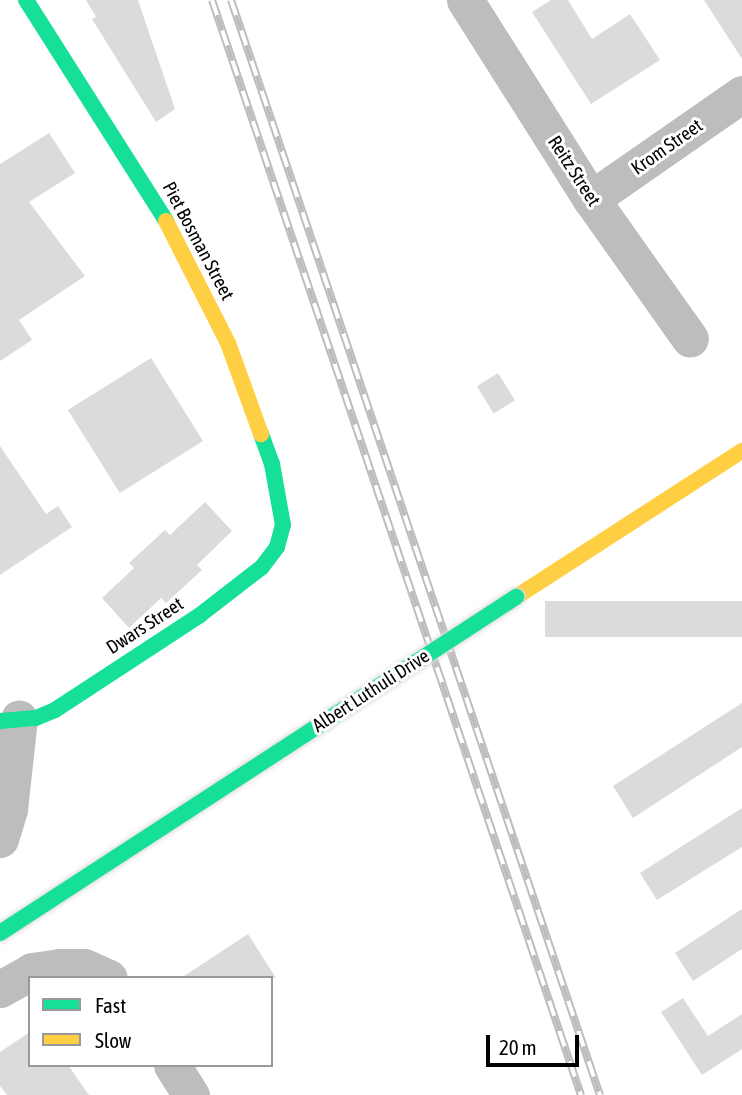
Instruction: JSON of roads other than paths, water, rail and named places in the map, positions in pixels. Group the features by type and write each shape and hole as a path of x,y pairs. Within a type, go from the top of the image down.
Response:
{"street":[{"name":"Piet Bosman Street","path":"26,0 164,216 228,343 272,464 283,525"},
{"name":"Reitz Street","path":"465,0 591,199 690,339"},
{"name":"Krom Street","path":"591,199 742,94"},
{"name":"Albert Luthuli Drive","path":"0,933 742,451"},
{"name":"Dwars Street","path":"10,720 54,710 200,615 262,567 277,547 283,525"},
{"path":"0,839 9,809 10,720"},
{"path":"3,987 32,971 60,967 84,967 105,976"},
{"path":"173,1067 191,1095"}],"railway":[{"path":"212,0 581,1095"},
{"path":"231,0 600,1095"}]}
